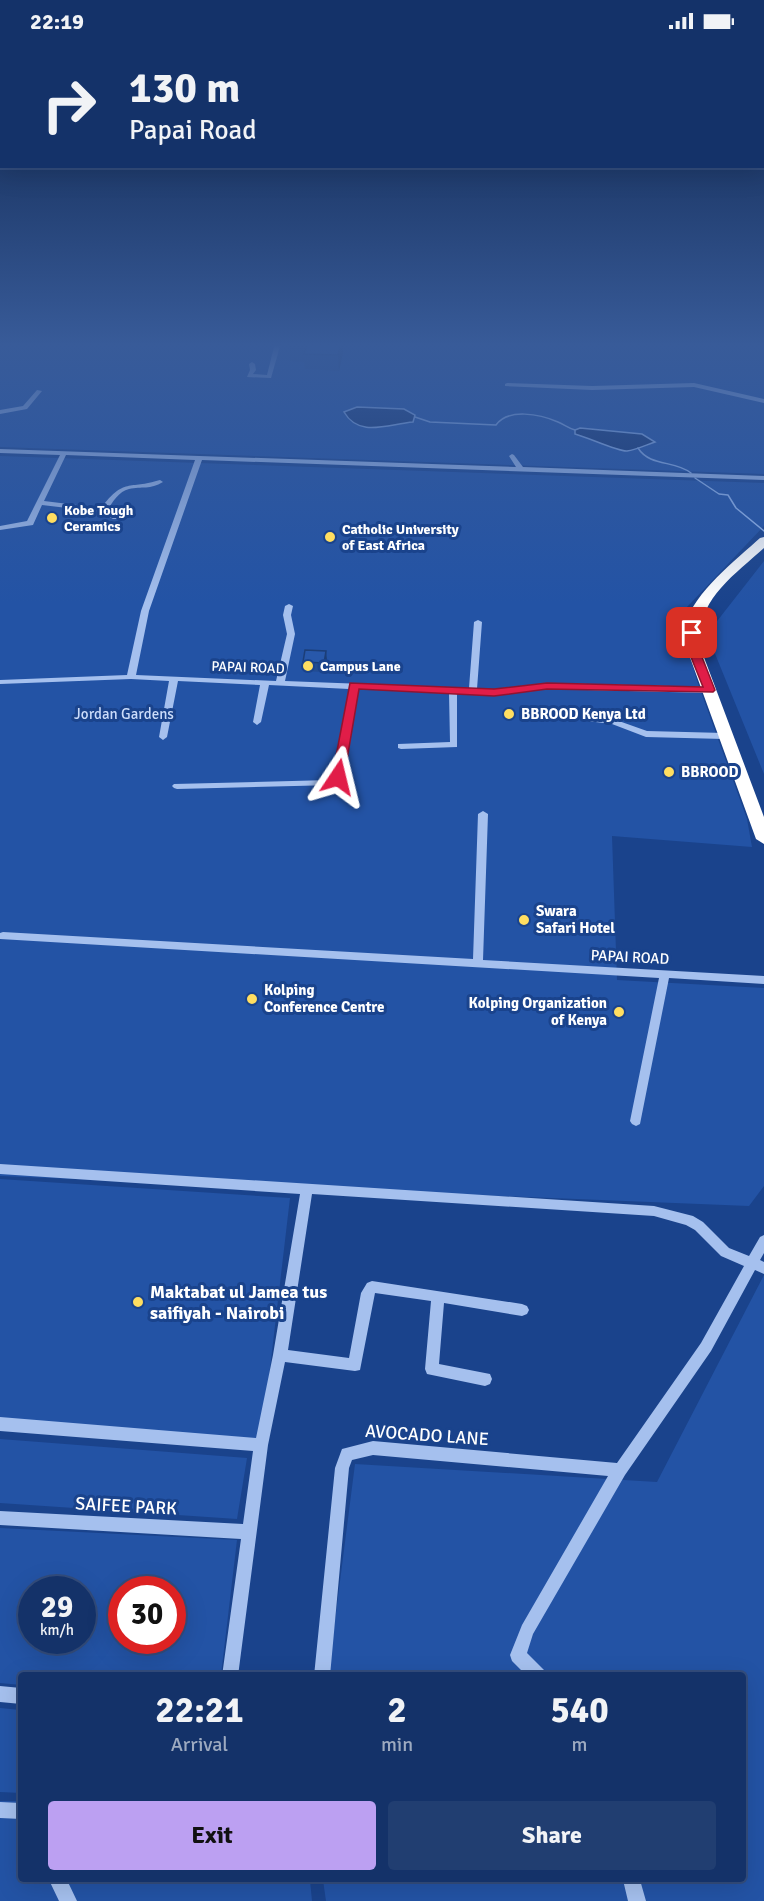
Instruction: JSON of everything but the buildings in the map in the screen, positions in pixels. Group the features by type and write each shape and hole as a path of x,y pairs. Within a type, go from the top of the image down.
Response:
{"highway":[{"path":"764,541 709,595 697,611 692,625 694,652 764,838"}],"street":[{"path":"0,451 764,478"},
{"path":"0,528 30,523 64,453"},
{"path":"512,456 520,468"},
{"path":"131,677 145,611 199,458"},
{"path":"103,510 120,489 129,485 150,487 160,482"},
{"path":"40,503 103,510 115,518"},
{"path":"280,683 291,634 287,615 289,606"},
{"path":"473,691 478,622"},
{"name":"PAPAI ROAD","path":"0,682 131,677 502,692 547,686 710,690"},
{"path":"163,736 174,678"},
{"path":"258,722 265,682"},
{"path":"177,786 332,783 338,777 354,686"},
{"path":"401,746 454,745 453,690"},
{"path":"590,719 613,722 646,734 724,736"},
{"path":"478,963 483,814"},
{"name":"PAPAI ROAD","path":"3,936 764,980"},
{"path":"636,1121 664,974"},
{"path":"0,1169 654,1211 689,1220 699,1226 725,1252 758,1267"},
{"path":"231,1672 261,1445 280,1355 307,1190"},
{"path":"534,1672 518,1655 527,1630 620,1470 706,1347 758,1267 764,1241"},
{"path":"280,1355 355,1365 367,1293 370,1288 376,1287 522,1310"},
{"path":"438,1296 432,1369 485,1379"},
{"path":"0,1424 261,1445"},
{"name":"AVOCADO LANE","path":"322,1672 342,1468 347,1454 373,1448 620,1470"},
{"name":"SAIFEE PARK","path":"0,1518 250,1533"},
{"path":"0,1694 18,1696"},
{"path":"0,1810 18,1811"},
{"path":"59,1882 68,1901"},
{"path":"632,1882 637,1901"}],"green space":[{"path":"0,430 764,430 764,474 0,447"},
{"name":"Jordan Gardens","path":"0,456 764,483 764,526 687,607 681,625 697,681 747,819 752,847 612,836 617,980 764,988 764,1186 749,1206 0,1176"},
{"path":"764,561 764,774 707,634"},
{"name":"Maktabat ul Jamea tus saifiyah - Nairobi","path":"0,1179 290,1198 261,1445 0,1422"},
{"path":"764,1275 764,1901 326,1901 323,1882 746,1882 746,1672 328,1672 355,1464 657,1482"},
{"path":"0,1439 247,1458 237,1519 0,1503"},
{"path":"0,1528 237,1540 221,1672 18,1672 18,1685 0,1683"},
{"path":"0,1708 18,1710 18,1793 0,1792"},
{"path":"0,1801 18,1801 18,1882 310,1882 312,1901 0,1901"}],"shaded area":[{"path":"575,430 642,434 655,442 634,450 623,451 575,434"}],"waterway":[{"path":"638,448 649,458 678,466 691,473"},
{"path":"695,478 719,494 728,495 736,508 764,531"}],"place":[{"name":"Kobe Tough Ceramics","path":"52,518"},
{"name":"Catholic University of East Africa","path":"330,537"},
{"name":"Campus Lane","path":"308,666"},
{"name":"BBROOD Kenya Ltd","path":"509,714"},
{"name":"BBROOD","path":"669,772"},
{"name":"Swara Safari Hotel","path":"524,920"},
{"name":"Kolping Conference Centre","path":"252,999"},
{"name":"Kolping Organization of Kenya","path":"619,1012"},
{"name":"Maktabat ul Jamea tus saifiyah - Nairobi","path":"138,1302"}],"route":[{"path":"338,777 354,686 494,692 540,686 710,690 694,652 692,633"}]}
